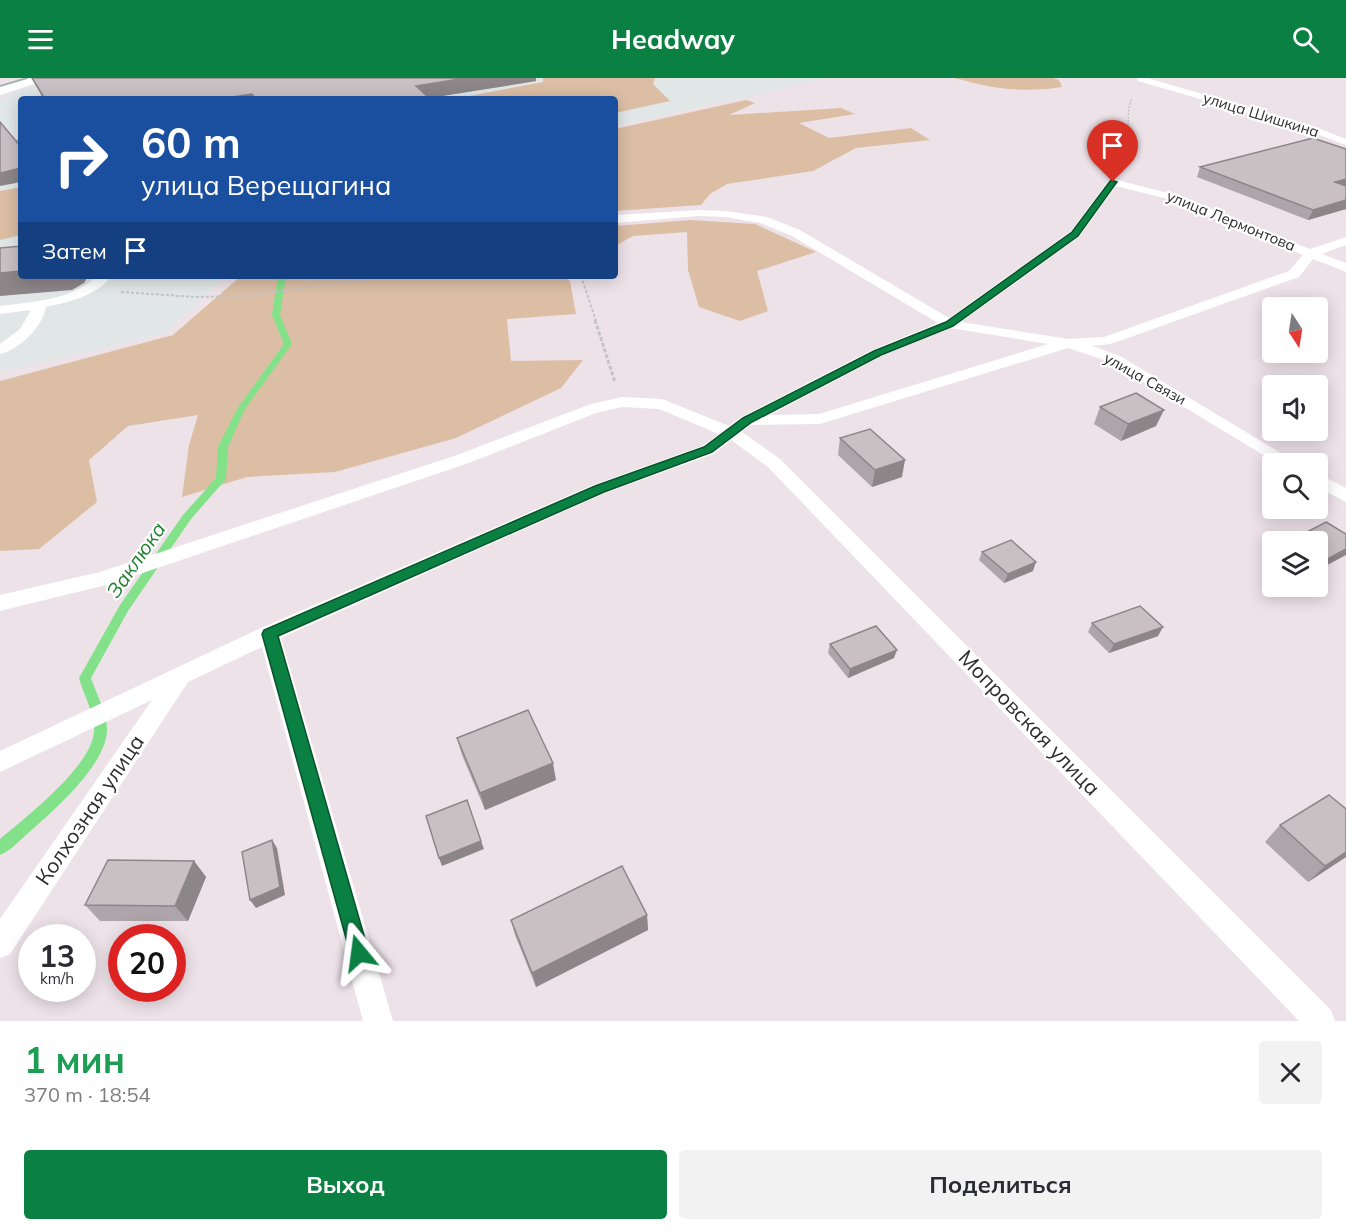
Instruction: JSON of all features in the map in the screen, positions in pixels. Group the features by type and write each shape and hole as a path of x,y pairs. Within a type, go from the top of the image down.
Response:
{"street":[{"path":"0,91 39,78"}],"lane":[{"name":"улица Шишкина","path":"1140,79 1307,127 1346,142"},
{"name":"улица Лермонтова","path":"1113,182 1172,197 1346,268"},
{"path":"0,762 269,634 599,489 708,450 740,426 877,353 949,324 1075,234 1113,182"},
{"path":"618,219 698,213 726,214 763,220 796,233 949,324"},
{"path":"0,603 103,579 463,459 591,409 622,402 662,404 740,426 820,419 1068,343 1106,340 1294,274 1311,253 1346,241"},
{"path":"0,310 39,306 85,290 104,279"},
{"path":"0,350 22,334 39,314 39,306"},
{"name":"улица Связи","path":"949,324 1068,343 1115,359 1273,453"},
{"name":"Мопровская улица","path":"740,426 1320,1021"},
{"path":"1328,485 1346,496"},
{"path":"269,634 378,1021"},
{"name":"Колхозная улица","path":"0,944 180,677"}],"path":[{"path":"1113,182 1127,164 1129,106 1140,79"},
{"path":"85,290 195,297 242,296 371,279"},
{"path":"582,279 622,402"}],"shaded area":[{"path":"56,78 829,78 618,125 618,96 18,96 18,279 224,279 163,334 0,372 0,99 22,87"},
{"path":"543,78 655,78 653,84 670,101 618,112 618,96 469,96 543,82"},
{"path":"955,78 1053,78 1059,80 1062,87 1034,90 1008,89"},
{"path":"746,100 755,103 729,115 841,108 855,114 799,123 829,138 911,128 930,140 856,148 813,171 727,184 710,194 701,205 618,211 618,128"},
{"path":"18,188 18,236 0,240 0,191"},
{"path":"691,220 755,224 816,252 757,271 768,311 740,321 699,307 688,270 687,232 633,236 618,244 618,226"},
{"path":"238,279 567,279 570,281 576,314 507,319 511,361 583,360 561,388 456,438 335,472 247,477 182,497 189,445 198,415 128,426 89,460 97,502 39,549 0,551 0,381 173,335"}],"building":[{"path":"32,78 466,78 416,86 427,96 254,96 252,94 239,96 43,96"},
{"path":"0,122 18,143 18,169 0,173"},
{"path":"1313,138 1346,149 1346,179 1335,182 1346,186 1346,200 1313,210 1200,167"},
{"path":"18,246 18,271 0,273 0,248"},
{"path":"1136,393 1164,410 1128,424 1100,407"},
{"path":"870,429 905,460 875,470 840,438"},
{"path":"1326,522 1346,534 1346,549 1328,559 1328,531 1309,531"},
{"path":"1011,540 1036,562 1008,574 982,552"},
{"path":"1140,606 1163,627 1114,644 1092,623"},
{"path":"876,626 897,650 850,669 830,644"},
{"path":"528,710 553,763 480,793 457,738"},
{"path":"1329,795 1346,809 1346,852 1325,866 1280,825"},
{"path":"467,800 481,841 439,858 426,816"},
{"path":"272,840 280,887 250,900 242,852"},
{"path":"108,860 194,861 175,906 85,905"},
{"path":"622,866 647,915 532,973 511,920"}],"waterway":[{"name":"Заклюка","path":"0,848 76,778 98,745 101,731 85,678 124,608 187,517 221,479 223,447 241,409 288,344 276,315 282,279"}],"railway":[{"path":"0,86 27,78"},
{"path":"0,144 18,141"}],"route":[{"path":"359,953 269,634 599,489 708,450 747,420 877,353 949,324 1075,234 1113,182"}]}
